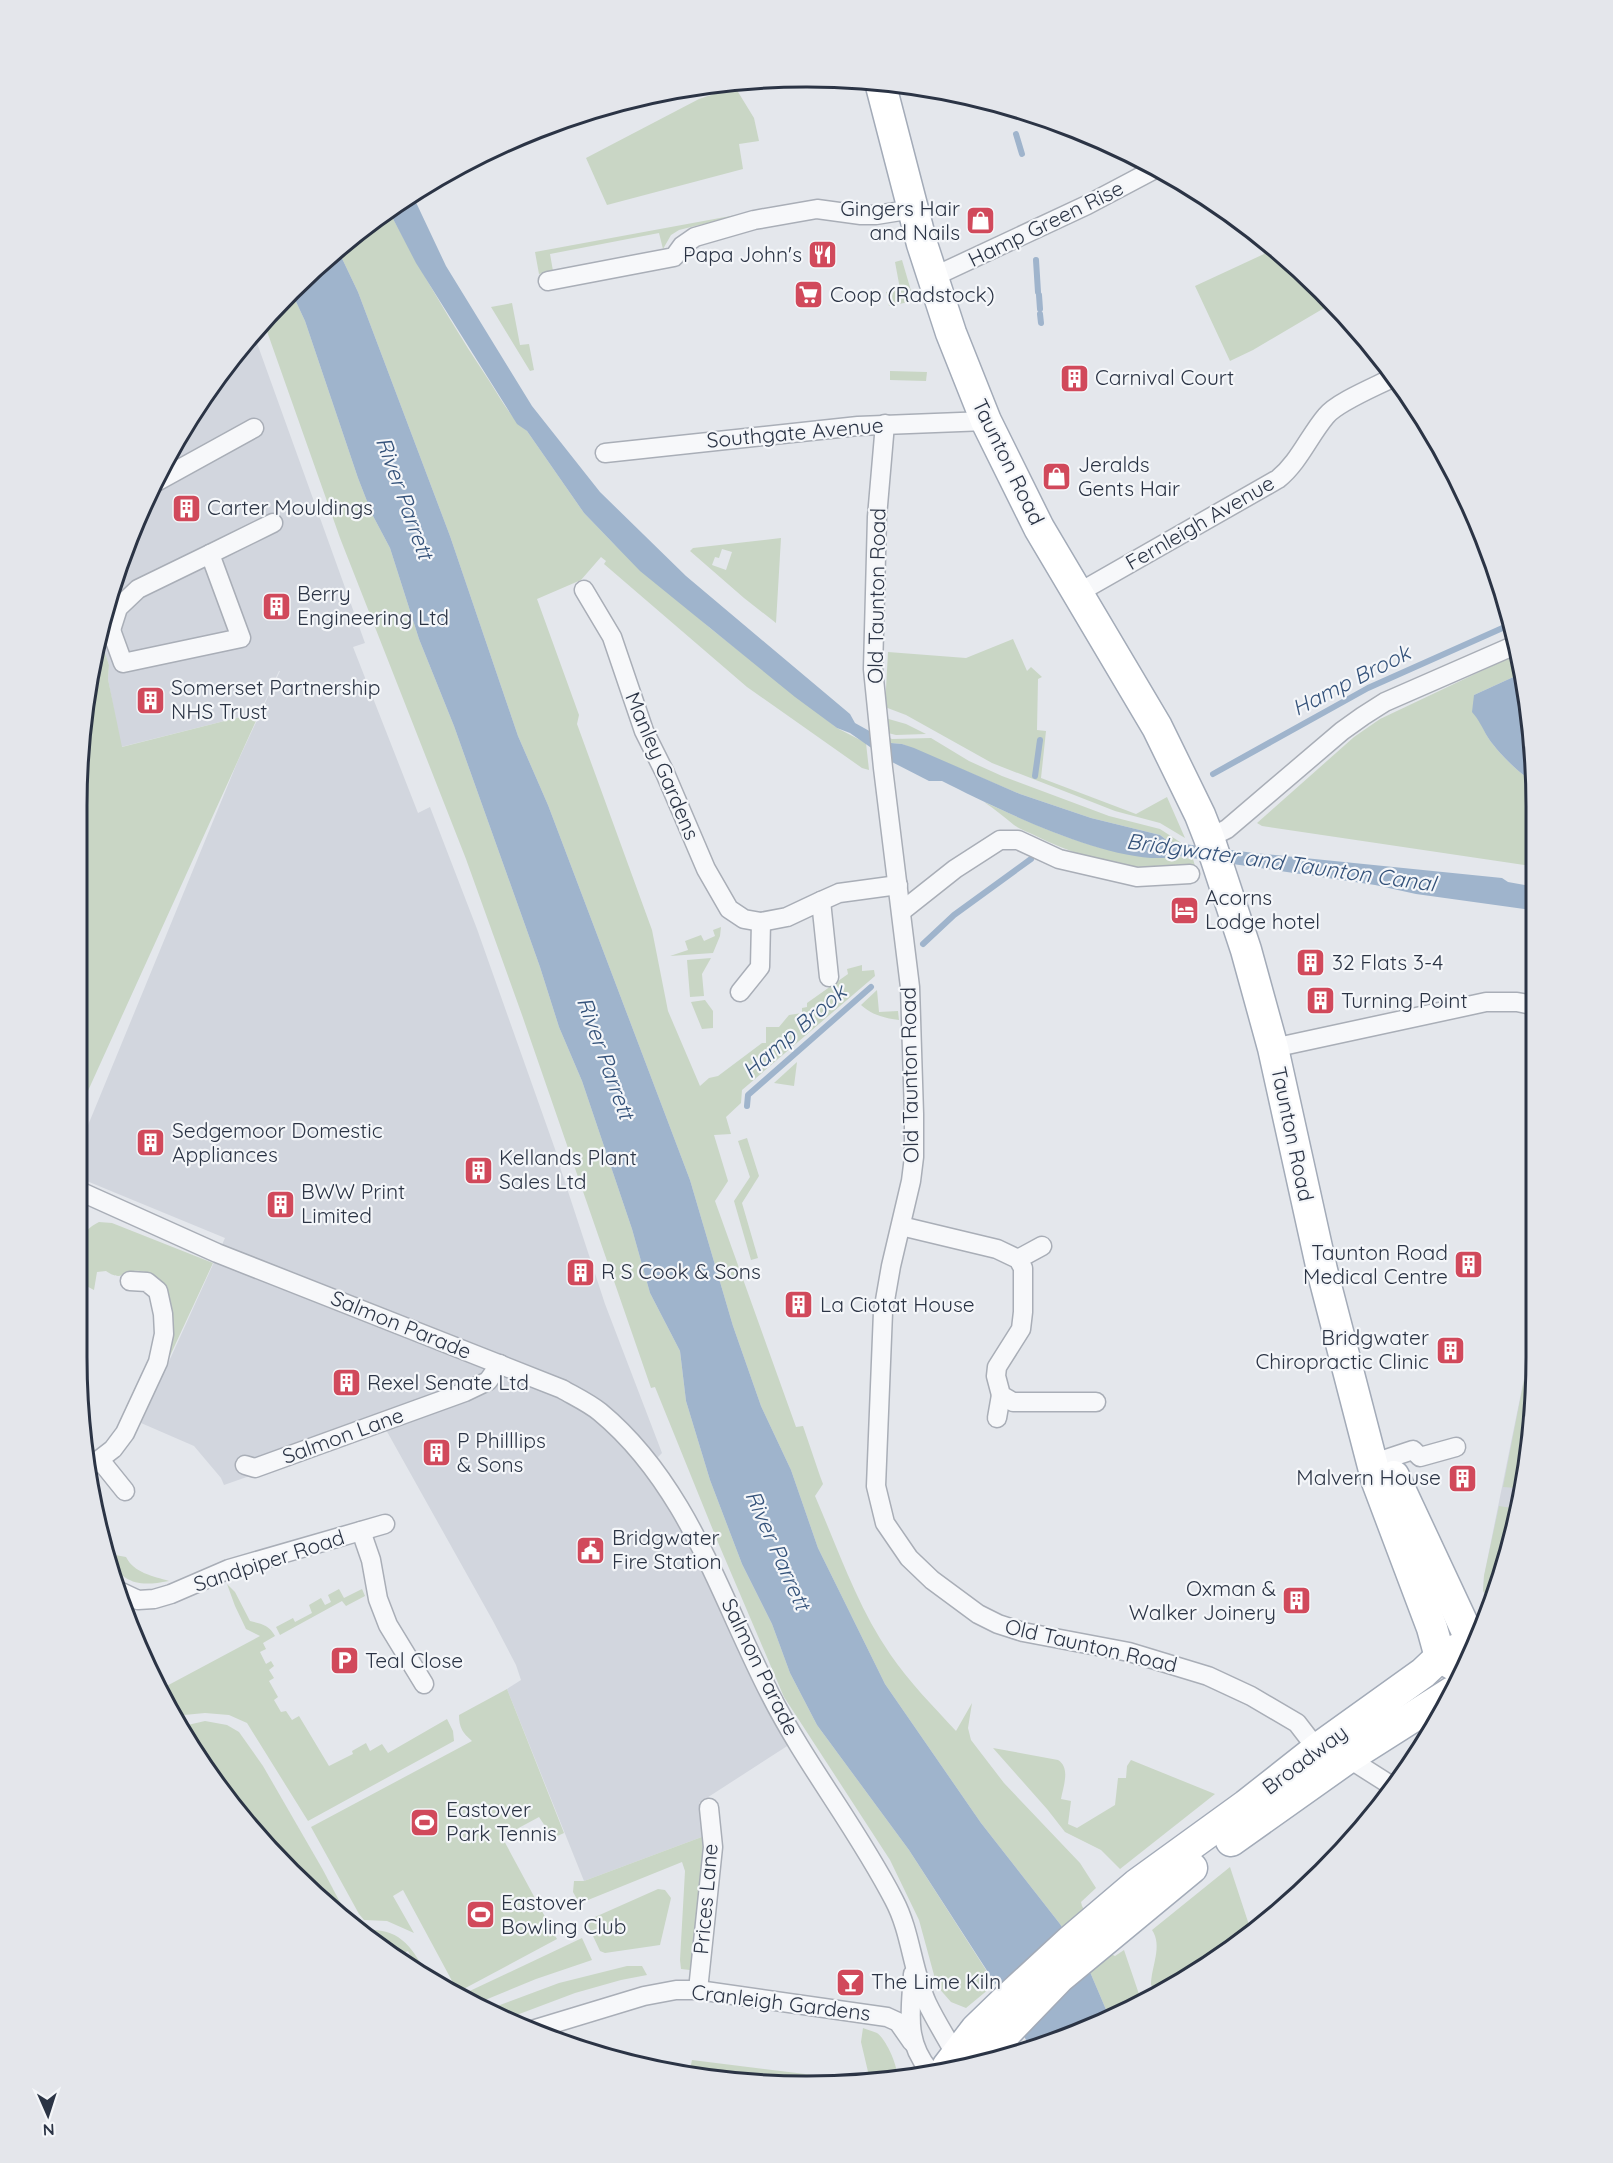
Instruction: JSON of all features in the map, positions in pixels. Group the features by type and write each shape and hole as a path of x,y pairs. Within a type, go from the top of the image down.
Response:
{"main road":[{"name":"Taunton Road","path":"882,91 933,277 962,363 986,421 1039,528 1157,727 1204,826 1246,950 1273,1048 1322,1270 1377,1482 1432,1628 1451,1664"},
{"name":"Taunton Road","path":"1355,1395 1455,1608 1470,1635"},
{"name":"Broadway","path":"1144,1892 1246,1805 1317,1749 1423,1674 1451,1664"},
{"name":"Broadway","path":"1144,1892 1196,1865 1348,1758 1438,1701"},
{"path":"968,2054 1059,1978 1144,1892"}],"street":[{"name":"Hamp Green Rise","path":"933,277 970,262 1147,173"},
{"path":"548,281 674,257 682,246 695,237 754,220 817,209 876,215 913,209"},
{"name":"Fernleigh Avenue","path":"1078,593 1278,479 1299,455 1326,415 1336,407 1386,381"},
{"name":"Southgate Avenue","path":"605,453 885,424 986,421"},
{"name":"Old Taunton Road","path":"885,424 877,517 873,669 882,762 910,987 914,1125 911,1181 883,1312 876,1486 885,1523 909,1558 932,1580 978,1614 998,1624 1023,1632 1129,1652 1208,1676 1251,1696 1297,1723 1317,1749"},
{"path":"168,476 254,428"},
{"path":"113,617 118,608 138,589 273,523"},
{"path":"108,636 123,663 241,638 210,554"},
{"name":"Manley Gardens","path":"584,590 612,637 644,731 665,772 715,887 729,909 744,919 761,922"},
{"path":"1204,826 1227,829 1342,731 1385,702 1508,648"},
{"path":"902,911 954,869 1000,840 1018,840 1059,859 1137,877 1190,874"},
{"path":"740,992 760,967 761,922 787,917 839,893 898,885"},
{"path":"820,901 830,977"},
{"path":"1273,1048 1486,1002 1526,1004"},
{"name":"Salmon Parade","path":"87,1194 217,1252 562,1389 599,1411 626,1436 676,1502 709,1559 769,1692 792,1736 861,1843 894,1900 905,1925 927,2003 940,2025 968,2054"},
{"path":"901,1226 1009,1253 1018,1259 1023,1268 1021,1329 997,1367 996,1376 1001,1395 997,1418"},
{"path":"1018,1259 1042,1246"},
{"path":"125,1491 96,1463 113,1449 126,1433 158,1362 164,1334 158,1291 147,1282 130,1281"},
{"name":"Salmon Lane","path":"245,1465 255,1468 465,1392 488,1381 500,1364"},
{"path":"1001,1395 1013,1402 1096,1402"},
{"path":"1386,1459 1413,1450 1420,1457 1456,1447"},
{"name":"Sandpiper Road","path":"128,1595 138,1600 154,1599 230,1569 385,1524"},
{"path":"361,1532 371,1560 378,1599 388,1625 424,1684"},
{"path":"1348,1758 1386,1782"},
{"name":"Prices Lane","path":"698,1990 713,1847 709,1808"},
{"name":"Salmon Parade","path":"914,1960 910,2021 912,2042 925,2066"},
{"name":"Cranleigh Gardens","path":"544,2026 644,1996 676,1990 698,1990 887,2017 898,2022 912,2042"},
{"path":"940,2025 968,2054"}],"shaded area":[{"path":"257,343 365,643 353,647 418,813 430,807 477,929 561,1166 605,1304 662,1453 650,1465 795,1741 699,1803 705,1818 707,1835 584,1881 507,1689 521,1680 516,1665 385,1428 224,1485 221,1478 194,1446 141,1423 225,1238 87,1181 87,1128 237,763 280,671 260,712 121,747 108,679 109,665 105,653 125,575 161,488 208,407"},
{"path":"1525,1372 1520,1450 1512,1497 1486,1594 1483,1591 1484,1576"}],"green space":[{"path":"737,91 754,118 759,141 739,144 743,169 607,205 586,158 699,99 718,93"},
{"path":"747,213 679,230 671,235 663,249 659,233 550,254 553,271 539,274 535,252"},
{"path":"393,218 436,296 501,400 515,420 527,431 584,513 614,544 710,628 837,728 866,743 869,770 862,768 747,687 604,564 606,561 601,557 581,580 537,599 579,715 577,724 652,930 668,1011 700,1086 709,1078 718,1076 762,1043 766,1043 766,1027 779,1027 789,1015 802,1013 802,1008 807,1007 807,1003 848,974 847,969 862,965 862,971 874,970 875,976 742,1090 741,1103 726,1117 731,1134 714,1135 728,1181 715,1201 796,1427 803,1426 823,1484 815,1496 868,1617 897,1664 956,1731 972,1703 968,1728 971,1740 1004,1783 1080,1863 1096,1888 1081,1902 1082,1906 1109,1953 1115,1956 1124,1950 1139,1994 1125,2002 1106,2010 1090,1972 1060,1924 981,1823 885,1684 818,1548 791,1470 761,1406 733,1326 690,1180 548,805 518,736 450,536 358,292 342,258"},
{"path":"1263,251 1324,308 1230,361 1195,286 1264,254"},
{"path":"902,260 914,301 889,306 886,292 900,289 895,262"},
{"path":"296,301 305,321 358,478 372,514 390,548 419,639 454,726 540,967 559,1027 582,1081 632,1229 650,1293 680,1351 686,1401 710,1480 742,1564 772,1624 790,1673 817,1725 909,1850 995,1984 966,2008 951,2002 937,1986 919,1920 890,1860 784,1697 655,1387 651,1388 466,859 340,538 267,331"},
{"path":"512,303 520,345 529,344 534,370 530,371 491,307"},
{"path":"890,371 927,372 926,381 890,380"},
{"path":"781,538 776,623 690,551 693,548","holes":["722,549 732,552 726,570 712,565 715,557 719,558"]},
{"path":"1013,639 1027,671 1031,667 1042,677 1038,679 1037,730 1046,731 1041,778 1136,814 1167,797 1185,838 1160,823 1115,811 992,763 906,715 885,707 888,652 966,658"},
{"path":"104,653 109,665 108,679 122,747 260,712 87,1093 87,806 93,713"},
{"path":"1510,657 1514,677 1474,695 1490,741 1525,776 1526,865 1262,826 1257,823 1354,737 1380,719"},
{"path":"885,718 906,724 926,734 896,735 884,732"},
{"path":"885,736 892,739 931,738 969,761 1002,776 1109,816 1160,829 1183,844 1169,842 1160,835 1091,818 1020,794 902,744 891,743 885,740"},
{"path":"984,802 1091,845 1136,855 1193,859 1195,866 1140,867 1086,856 1059,847 1018,828"},
{"path":"721,927 713,953 670,956 688,950 685,941 701,935 704,941 715,936 713,930"},
{"path":"711,958 702,974 704,996 690,997 687,960"},
{"path":"877,990 879,1012 898,1011 899,1020 879,1016 861,1005"},
{"path":"705,1000 713,1011 713,1028 702,1029 691,1002"},
{"path":"797,1062 794,1086 774,1083"},
{"path":"747,1138 759,1176 742,1203 758,1258 751,1260 734,1201 750,1177 738,1141"},
{"path":"99,1222 112,1223 213,1263 169,1358 172,1334 171,1306 161,1282 152,1275 140,1271 116,1276 106,1271 97,1272 94,1290 87,1286 87,1231"},
{"path":"1525,1373 1520,1450 1514,1488 1503,1487"},
{"path":"1499,1506 1509,1508 1486,1594 1483,1591"},
{"path":"115,1555 126,1557 134,1567 144,1573 169,1581 149,1584 126,1578 121,1574"},
{"path":"227,1584 235,1592 250,1621 262,1624 273,1632 275,1636 263,1643 266,1649 260,1652 266,1664 271,1661 274,1666 269,1670 274,1678 269,1681 278,1697 274,1700 281,1712 286,1711 292,1720 299,1716 329,1766 353,1754 352,1751 366,1743 370,1751 382,1744 388,1753 447,1719 453,1731 454,1741 308,1821 247,1723 229,1715 205,1713 183,1715 167,1686 260,1636 246,1629"},
{"path":"339,1589 344,1598 362,1589 365,1596 346,1606 342,1601 280,1635 276,1627 293,1618 295,1622 312,1613 309,1605 321,1598 325,1605 331,1602 328,1595"},
{"path":"507,1689 564,1833 553,1838 539,1817 502,1837 557,1939 464,1989 453,1983 403,1890 393,1896 414,1933 387,1921 364,1920 311,1827 472,1741 462,1730 459,1715"},
{"path":"205,1721 227,1725 239,1732 263,1766 341,1905 298,1865 266,1831 236,1795 189,1725"},
{"path":"993,1748 1058,1760 1062,1763 1065,1778 1061,1799 1071,1801 1068,1824 1077,1828 1115,1805 1118,1778 1126,1778 1127,1766 1131,1760 1215,1794 1120,1869 1101,1850 1065,1832"},
{"path":"707,1835 706,1851 701,1866 694,1962 690,1970 681,1969 680,1960 685,1871 682,1862 588,1900 578,1901 573,1892 574,1881 584,1881"},
{"path":"1230,1867 1249,1924 1206,1955 1153,1987 1151,1978 1157,1950 1152,1930"},
{"path":"658,1889 665,1890 671,1898 660,1945 605,1953 600,1951 586,1921"},
{"path":"372,1930 397,1936 411,1949 420,1963 412,1958 408,1951 404,1953"},
{"path":"582,1938 592,1960 536,1979 485,2000 468,1992"},
{"path":"627,1966 642,1966 647,1975 575,1993 517,2015 497,2006 559,1983"},
{"path":"863,2028 877,2033 888,2047 896,2070 868,2073 861,2042"},
{"path":"692,2060 818,2076 713,2070 691,2066"}],"water":[{"name":"Bridgwater and Taunton Canal","path":"416,202 446,266 532,406 600,492 686,576 850,714 855,723 891,743 914,748 1020,794 1091,818 1160,835 1169,842 1254,853 1502,878 1508,882 1526,885 1526,909 1178,856 1153,858 1124,854 1058,834 942,781 929,781 890,761 850,733 837,728 795,697 640,571 584,513 527,431 517,424 416,263 393,218"},
{"name":"River Parrett","path":"342,258 358,292 450,536 518,736 548,805 690,1180 733,1326 761,1406 791,1470 818,1548 885,1684 981,1823 1060,1924 1090,1972 1106,2010 1027,2041 1006,2000 909,1850 817,1725 790,1673 772,1624 742,1564 710,1480 686,1401 680,1351 650,1293 632,1229 582,1081 559,1027 540,967 454,726 419,639 390,548 372,514 358,478 305,321 296,301"},
{"path":"1514,677 1520,713 1525,776 1487,736 1472,712 1474,695"}],"waterway":[{"path":"1016,134 1022,154"},
{"path":"1036,260 1038,292"},
{"path":"1039,295 1040,309"},
{"path":"1040,314 1041,323"},
{"name":"Hamp Brook","path":"1213,774 1368,688 1503,628"},
{"path":"1035,776 1040,740"},
{"name":"Hamp Brook","path":"923,944 954,915 1031,859"},
{"name":"Hamp Brook","path":"747,1106 748,1095 871,987"}],"place":[{"name":"Gingers Hair and Nails","path":"981,221"},
{"name":"Papa John's","path":"823,255"},
{"name":"Coop (Radstock)","path":"809,295"},
{"name":"Carnival Court","path":"1074,378"},
{"name":"Jeralds Gents Hair","path":"1057,477"},
{"name":"Carter Mouldings","path":"186,508"},
{"name":"Berry Engineering Ltd","path":"276,606"},
{"name":"Somerset Partnership NHS Trust","path":"150,700"},
{"name":"Acorns Lodge hotel","path":"1184,910"},
{"name":"32 Flats 3-4","path":"1311,963"},
{"name":"Turning Point","path":"1320,1001"},
{"name":"Sedgemoor Domestic Appliances","path":"151,1143"},
{"name":"Kellands Plant Sales Ltd","path":"478,1170"},
{"name":"BWW Print Limited","path":"280,1204"},
{"name":"Taunton Road Medical Centre","path":"1469,1265"},
{"name":"R S Cook & Sons","path":"580,1272"},
{"name":"La Ciotat House","path":"799,1305"},
{"name":"Bridgwater Chiropractic Clinic","path":"1450,1350"},
{"name":"Rexel Senate Ltd","path":"346,1383"},
{"name":"P Philllips & Sons","path":"436,1453"},
{"name":"Malvern House","path":"1462,1478"},
{"name":"Bridgwater Fire Station","path":"591,1550"},
{"name":"Oxman & Walker Joinery","path":"1297,1601"},
{"name":"Teal Close","path":"344,1661"},
{"name":"Eastover Park Tennis","path":"425,1822"},
{"name":"Eastover Bowling Club","path":"480,1915"},
{"name":"The Lime Kiln","path":"850,1982"}]}
